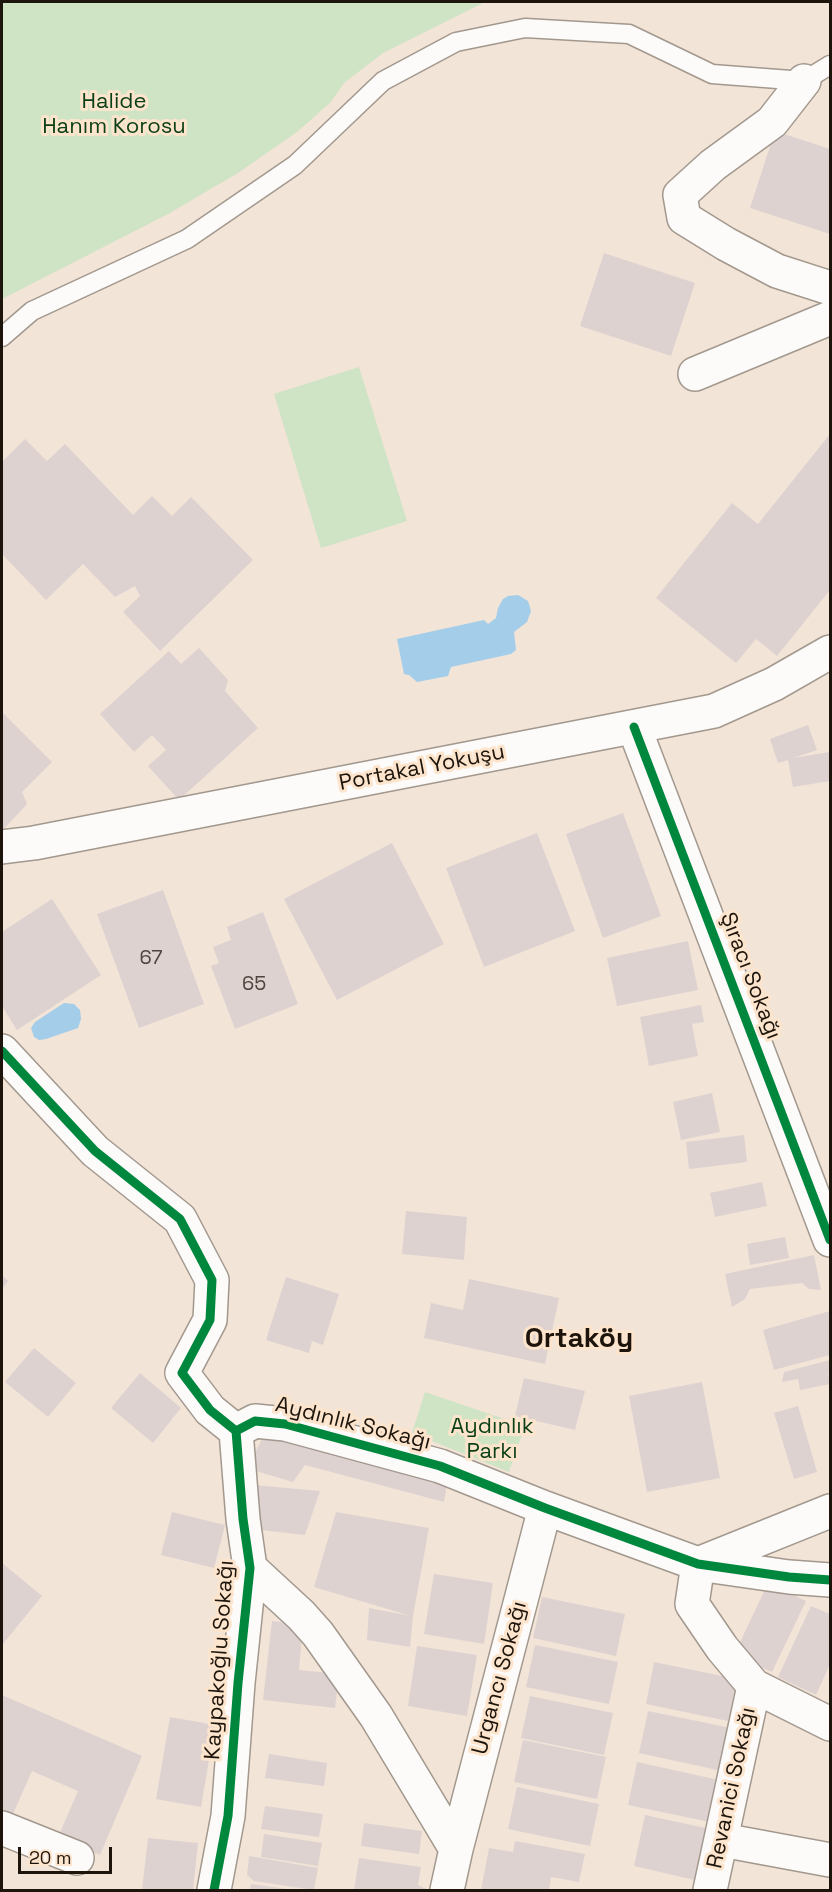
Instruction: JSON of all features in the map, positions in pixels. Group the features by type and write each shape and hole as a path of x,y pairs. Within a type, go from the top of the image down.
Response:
{"street":[{"path":"817,73 772,122 713,165 680,195 684,218 777,272 831,288"},
{"path":"695,375 831,318"},
{"name":"Portakal Yokuşu","path":"2,847 45,841 714,711 774,684 831,652"},
{"name":"Şıracı Sokağı","path":"633,727 831,1240"},
{"path":"2,1051 95,1151 180,1219 212,1280 210,1320 182,1373 210,1410 236,1431"},
{"name":"Aydınlık Sokağı","path":"236,1431 255,1421 285,1424 440,1466 545,1508 698,1564 789,1577 831,1580"},
{"name":"Kaypakoğlu Sokağı","path":"214,1890 228,1816 250,1568 243,1519 236,1431"},
{"name":"Urgancı Sokağı","path":"447,1890 545,1508"},
{"path":"831,1511 698,1564 692,1604 722,1648 754,1686 831,1724"},
{"path":"250,1568 318,1634 376,1716 456,1849"},
{"name":"Revanici Sokağı","path":"710,1890 754,1686"},
{"path":"2,1828 77,1858"},
{"path":"722,1840 831,1860"}],"lane":[{"path":"2,337 32,311 187,239 295,165 383,81 456,42 525,28 629,34 712,74 817,73"}],"green space":[{"name":"Halide Hanım Korosu","path":"2,2 485,2 383,53 344,83 331,102 297,132 238,173 168,214 2,299"},
{"path":"359,367 407,521 321,548 274,394"},
{"name":"Aydınlık Parkı","path":"425,1392 525,1426 509,1472 412,1433"}],"water":[{"path":"518,595 528,601 531,611 527,622 514,632 516,650 511,654 451,667 448,676 417,682 404,674 397,639 484,620 488,624 496,618 503,599"},
{"path":"64,1003 74,1004 80,1010 81,1019 78,1028 46,1039 39,1040 34,1037 31,1028 35,1022"}],"building":[{"path":"775,131 830,149 830,234 750,208"},
{"path":"604,253 695,283 671,356 580,326"},
{"path":"830,434 830,590 777,656 756,639 736,663 656,598 732,503 758,524"},
{"path":"25,439 47,461 65,444 133,515 152,496 172,516 191,497 253,560 160,651 123,612 140,596 135,586 115,597 83,564 46,600 2,554 2,462"},
{"path":"199,648 228,680 225,691 258,728 179,800 148,766 166,750 152,735 134,752 100,714 169,651 181,664"},
{"path":"2,712 52,762 22,792 27,804 2,831"},
{"path":"808,725 817,750 793,758 830,752 830,781 793,787 788,760 778,763 770,739"},
{"path":"623,813 661,916 603,938 566,834"},
{"path":"537,833 575,931 484,967 446,868"},
{"path":"392,843 444,944 337,1000 284,899"},
{"path":"163,890 204,1004 139,1028 97,914"},
{"path":"52,899 101,975 17,1030 2,1006 2,932"},
{"path":"263,912 298,1004 235,1029 211,966 219,963 213,947 231,940 227,927"},
{"path":"688,941 698,990 617,1006 607,958"},
{"path":"701,1005 704,1022 692,1024 698,1056 649,1066 640,1017"},
{"path":"712,1093 720,1132 681,1140 673,1102"},
{"path":"744,1135 747,1162 689,1169 686,1142"},
{"path":"762,1182 767,1206 715,1217 710,1193"},
{"path":"406,1211 467,1217 464,1260 402,1254"},
{"path":"785,1237 789,1258 750,1265 747,1244"},
{"path":"814,1255 821,1290 809,1289 802,1283 750,1289 745,1299 732,1307 725,1274"},
{"path":"2,1275 8,1281 2,1289"},
{"path":"286,1277 339,1294 323,1345 312,1341 309,1353 266,1340"},
{"path":"469,1279 559,1298 545,1364 424,1338 431,1303 463,1310"},
{"path":"830,1311 830,1355 774,1370 763,1330"},
{"path":"34,1348 76,1383 48,1417 5,1382"},
{"path":"830,1360 830,1373 828,1373 830,1384 800,1390 798,1379 782,1382 784,1372"},
{"path":"140,1373 181,1408 153,1443 111,1408"},
{"path":"524,1378 585,1391 575,1430 515,1416"},
{"path":"702,1382 720,1478 647,1492 629,1396"},
{"path":"798,1406 817,1472 794,1479 774,1413"},
{"path":"267,1430 448,1478 444,1502 305,1465 293,1482 256,1471 253,1456"},
{"path":"254,1485 320,1491 305,1535 261,1530"},
{"path":"172,1512 225,1525 214,1568 161,1555"},
{"path":"336,1512 429,1528 413,1616 410,1647 367,1640 369,1608 411,1616 314,1587"},
{"path":"2,1563 42,1596 2,1645"},
{"path":"434,1574 493,1583 484,1644 424,1634"},
{"path":"768,1583 806,1601 772,1672 734,1655"},
{"path":"542,1597 625,1614 616,1656 533,1638"},
{"path":"811,1606 830,1614 830,1664 816,1695 778,1677"},
{"path":"272,1621 303,1624 299,1670 339,1674 335,1708 263,1700"},
{"path":"535,1645 618,1662 609,1704 526,1687"},
{"path":"417,1646 477,1655 467,1716 408,1706"},
{"path":"654,1662 737,1679 728,1721 646,1704"},
{"path":"2,1695 142,1756 100,1855 58,1837 78,1791 32,1771 13,1814 2,1809"},
{"path":"530,1696 613,1713 604,1755 521,1738"},
{"path":"648,1711 731,1728 722,1771 639,1753"},
{"path":"170,1717 215,1725 201,1807 156,1799"},
{"path":"523,1740 606,1757 597,1799 514,1782"},
{"path":"269,1754 327,1763 324,1786 265,1778"},
{"path":"637,1762 719,1780 710,1822 628,1805"},
{"path":"517,1787 599,1804 590,1846 508,1829"},
{"path":"265,1806 323,1814 319,1837 261,1829"},
{"path":"645,1815 710,1829 699,1881 634,1866"},
{"path":"364,1823 422,1831 419,1854 361,1846"},
{"path":"264,1834 322,1843 318,1866 261,1857"},
{"path":"148,1838 198,1843 193,1890 142,1890"},
{"path":"515,1841 585,1854 579,1882 551,1877 549,1890 481,1890 489,1848 513,1852"},
{"path":"249,1856 318,1868 314,1890 254,1881 247,1875"},
{"path":"359,1858 421,1867 418,1885 428,1890 354,1890"},
{"path":"251,1884 287,1889 250,1890"}],"cycle path":[{"path":"634,727 830,1240"},
{"path":"2,1051 95,1151 180,1219 212,1280 210,1320 182,1373 210,1410 236,1431 255,1421 285,1424 440,1466 545,1508 698,1564 789,1577 830,1580"},
{"path":"214,1890 228,1816 250,1568 243,1519 236,1431"}],"district":[{"name":"Ortaköy","path":"579,1339"}]}
